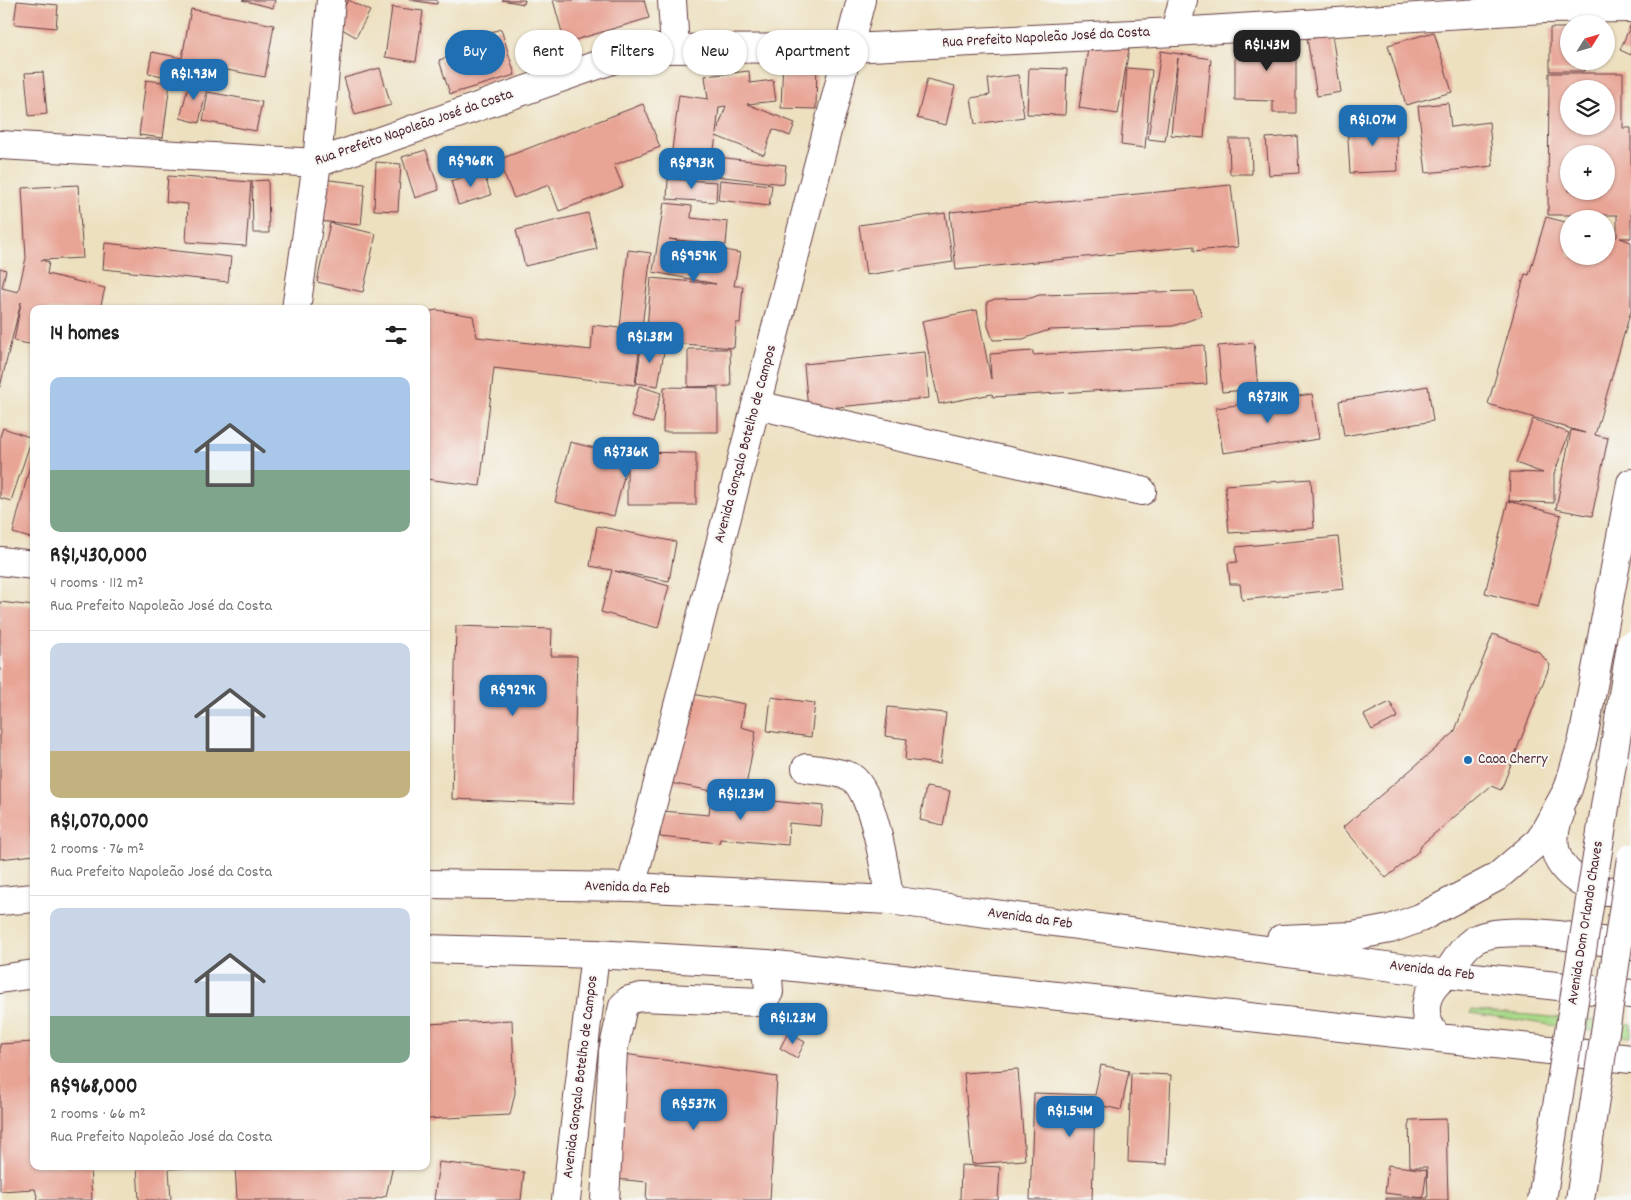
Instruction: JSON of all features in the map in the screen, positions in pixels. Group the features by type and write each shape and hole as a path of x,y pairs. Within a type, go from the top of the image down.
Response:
{"main road":[{"path":"297,305 317,163 332,0"},
{"path":"672,0 675,49"},
{"name":"Avenida Gonçalo Botelho de Campos","path":"854,30 861,0"},
{"path":"1175,32 1183,0"},
{"name":"Rua Prefeito Napoleão José da Costa","path":"868,47 1175,32 1545,5 1631,8"},
{"name":"Rua Prefeito Napoleão José da Costa","path":"0,145 317,163 643,49 757,49"},
{"name":"Avenida Gonçalo Botelho de Campos","path":"631,887 843,75"},
{"path":"756,405 1142,491"},
{"path":"1631,483 1583,739 1556,826 1554,848 1564,869 1590,888 1608,891 1631,887"},
{"path":"0,561 30,565"},
{"name":"Avenida Dom Orlando Chaves","path":"1542,1200 1631,646"},
{"path":"806,768 851,777 864,791 880,842 889,900"},
{"path":"1207,942 1353,936 1390,929 1420,918 1497,877 1515,863 1540,840 1568,789"},
{"path":"1580,1200 1631,858"},
{"name":"Avenida da Feb","path":"430,884 631,887 889,900 1446,974 1631,994"},
{"path":"0,901 30,898"},
{"path":"1437,1036 1429,1025 1426,1002 1436,983 1446,974 1473,941 1493,933 1560,936 1631,946"},
{"path":"430,949 595,954 767,964 1437,1036 1631,1059"},
{"name":"Avenida Gonçalo Botelho de Campos","path":"566,1200 595,954"},
{"path":"605,1200 613,1051 623,1006 629,1000 641,997 761,1002 769,992 767,964"},
{"path":"0,979 30,975"}],"green space":[{"path":"1472,1010 1631,1024 1631,1037 1470,1013"}],"building":[{"path":"242,0 275,0 273,8"},
{"path":"348,0 370,11 356,37 335,25"},
{"path":"409,0 437,0 437,4"},
{"path":"502,0 525,0 524,4"},
{"path":"553,0 644,0 649,18 609,30 592,30 592,35 582,38 582,30 561,30"},
{"path":"17,1 58,5 56,28 14,24"},
{"path":"392,7 423,11 416,62 385,57"},
{"path":"191,9 274,25 265,77 189,63 186,81 148,73 152,52 182,58"},
{"path":"1631,24 1631,55 1620,50"},
{"path":"1550,28 1560,28 1560,70 1584,71 1550,71"},
{"path":"1434,32 1452,92 1406,105 1388,45"},
{"path":"1332,35 1341,92 1317,96 1307,39"},
{"path":"1235,39 1296,39 1296,113 1273,113 1273,101 1235,100"},
{"path":"505,42 515,75 450,94 439,60 445,58 445,75 505,75"},
{"path":"1089,42 1129,49 1118,114 1079,108"},
{"path":"1161,51 1211,59 1204,138 1171,135 1178,58 1165,141 1148,139"},
{"path":"380,68 391,105 355,115 344,78"},
{"path":"1029,68 1067,69 1065,115 1027,114"},
{"path":"1127,68 1152,70 1145,148 1121,145"},
{"path":"747,71 749,71 750,83 773,80 776,101 747,104 795,123 790,136 773,129 764,155 716,136 713,156 672,150 679,95 708,99 705,76 747,75","holes":["726,106 716,134 719,107"]},
{"path":"43,72 47,114 29,116 25,73"},
{"path":"1549,73 1623,73 1623,128 1631,128 1631,238 1620,238 1631,242 1631,310 1595,435 1608,438 1592,516 1556,509 1571,430 1585,433 1488,404 1525,274 1529,275 1546,217 1560,221 1560,265 1615,265 1617,215 1615,215 1615,210 1560,210 1560,215 1548,215"},
{"path":"782,75 817,75 816,109 781,108"},
{"path":"1018,75 1024,117 975,124 971,98 990,95 988,79"},
{"path":"190,79 208,84 199,123 180,118"},
{"path":"927,79 955,86 946,125 917,118"},
{"path":"146,80 170,83 163,138 139,135"},
{"path":"208,92 262,102 256,131 203,121"},
{"path":"1448,103 1451,127 1489,122 1493,166 1426,173 1418,106"},
{"path":"643,104 660,147 614,165 623,187 559,211 549,185 514,198 498,160"},
{"path":"1396,121 1398,171 1350,173 1347,123"},
{"path":"1297,136 1299,173 1269,175 1266,138"},
{"path":"1229,139 1251,139 1252,174 1230,174"},
{"path":"426,150 439,190 415,198 402,157"},
{"path":"674,152 786,165 784,184 672,171"},
{"path":"376,162 401,164 398,211 374,210"},
{"path":"483,171 491,195 458,205 451,181"},
{"path":"168,176 251,182 246,246 186,242 188,204 166,202"},
{"path":"321,179 365,184 361,225 317,221"},
{"path":"668,179 717,182 716,202 667,199"},
{"path":"268,180 269,233 253,233 252,181"},
{"path":"720,180 772,185 769,206 718,200"},
{"path":"78,185 83,258 41,260 49,262 47,274 105,288 101,305 30,305 30,344 14,341 21,302 0,387 0,268 6,270 2,288 18,292 26,258 22,188"},
{"path":"1231,185 1238,247 1194,251 1194,246 956,270 950,212"},
{"path":"664,203 692,206 691,218 728,222 726,245 669,239 740,253 734,286 743,286 740,323 736,323 734,348 646,341 651,278 716,284 653,272"},
{"path":"588,213 597,249 525,266 516,230"},
{"path":"945,213 953,262 866,275 859,225"},
{"path":"330,223 376,234 363,292 317,282"},
{"path":"105,243 231,257 228,282 103,269"},
{"path":"628,250 651,253 635,385 494,368 480,486 430,480 430,311 437,310 473,316 477,337 591,350 593,325 620,328"},
{"path":"1194,291 1202,316 1173,326 1049,330 1023,339 993,340 988,326 987,302 995,299 1031,298 1039,295"},
{"path":"977,310 991,379 990,354 1033,351 1033,355 1204,345 1207,384 993,397 992,394 939,404 922,321"},
{"path":"642,342 665,346 658,386 636,383"},
{"path":"1254,343 1258,389 1222,392 1218,346"},
{"path":"688,349 730,349 731,386 688,387"},
{"path":"925,352 929,398 808,410 804,364"},
{"path":"639,386 661,393 653,423 631,417"},
{"path":"1428,386 1433,421 1344,436 1339,401"},
{"path":"664,387 718,388 718,432 663,432"},
{"path":"1312,394 1319,439 1223,453 1216,408"},
{"path":"1533,419 1569,433 1554,474 1554,503 1509,501 1510,472 1543,473 1516,463"},
{"path":"3,428 30,437 30,444 11,501 0,498 0,437"},
{"path":"570,442 627,456 627,452 696,453 696,505 627,505 627,465 614,516 555,502"},
{"path":"30,465 30,538 13,533"},
{"path":"1311,479 1314,528 1229,533 1225,485"},
{"path":"1508,501 1561,515 1538,607 1485,593"},
{"path":"597,526 676,542 669,581 615,571 669,586 658,628 601,612 612,570 590,566"},
{"path":"1338,537 1344,589 1242,600 1240,584 1230,584 1228,563 1237,562 1236,547"},
{"path":"0,602 30,606 30,855 0,859"},
{"path":"456,626 552,629 551,656 577,656 573,804 452,799"},
{"name":"Caoa Cherry","path":"1493,634 1539,652 1550,665 1501,790 1491,786 1421,845 1419,851 1386,878 1343,827 1454,733"},
{"path":"687,693 745,704 741,727 756,731 744,797 670,783"},
{"path":"771,697 815,703 811,737 767,731"},
{"path":"1390,702 1398,717 1372,730 1364,715"},
{"path":"888,707 946,713 940,764 905,760 907,739 885,736"},
{"path":"926,787 950,791 943,825 920,820"},
{"path":"711,795 823,806 821,826 789,823 788,845 720,839 719,843 660,837 662,811 709,815"},
{"path":"512,1020 515,1093 510,1115 430,1119 430,1024"},
{"path":"788,1033 805,1042 797,1058 780,1048"},
{"path":"30,1042 30,1170 90,1170 92,1200 38,1200 35,1189 0,1191 0,1044"},
{"path":"625,1054 777,1077 770,1200 646,1200 647,1182 605,1178"},
{"path":"1101,1065 1129,1071 1121,1110 1095,1104 1092,1200 1030,1200 1034,1093 1095,1095"},
{"path":"1018,1069 1025,1160 972,1164 964,1073"},
{"path":"1131,1073 1171,1075 1167,1164 1128,1162"},
{"path":"1446,1119 1448,1200 1386,1200 1386,1198 1428,1198 1427,1167 1410,1167 1409,1120"},
{"path":"439,1162 524,1172 521,1200 434,1200"},
{"path":"961,1165 1000,1167 998,1200 960,1200"},
{"path":"1388,1165 1427,1170 1423,1198 1385,1193"},
{"path":"137,1170 169,1170 171,1200 139,1200"},
{"path":"235,1170 392,1170 386,1196 372,1200 237,1200"}],"place":[{"name":"Caoa Cherry","path":"1468,760"}]}
